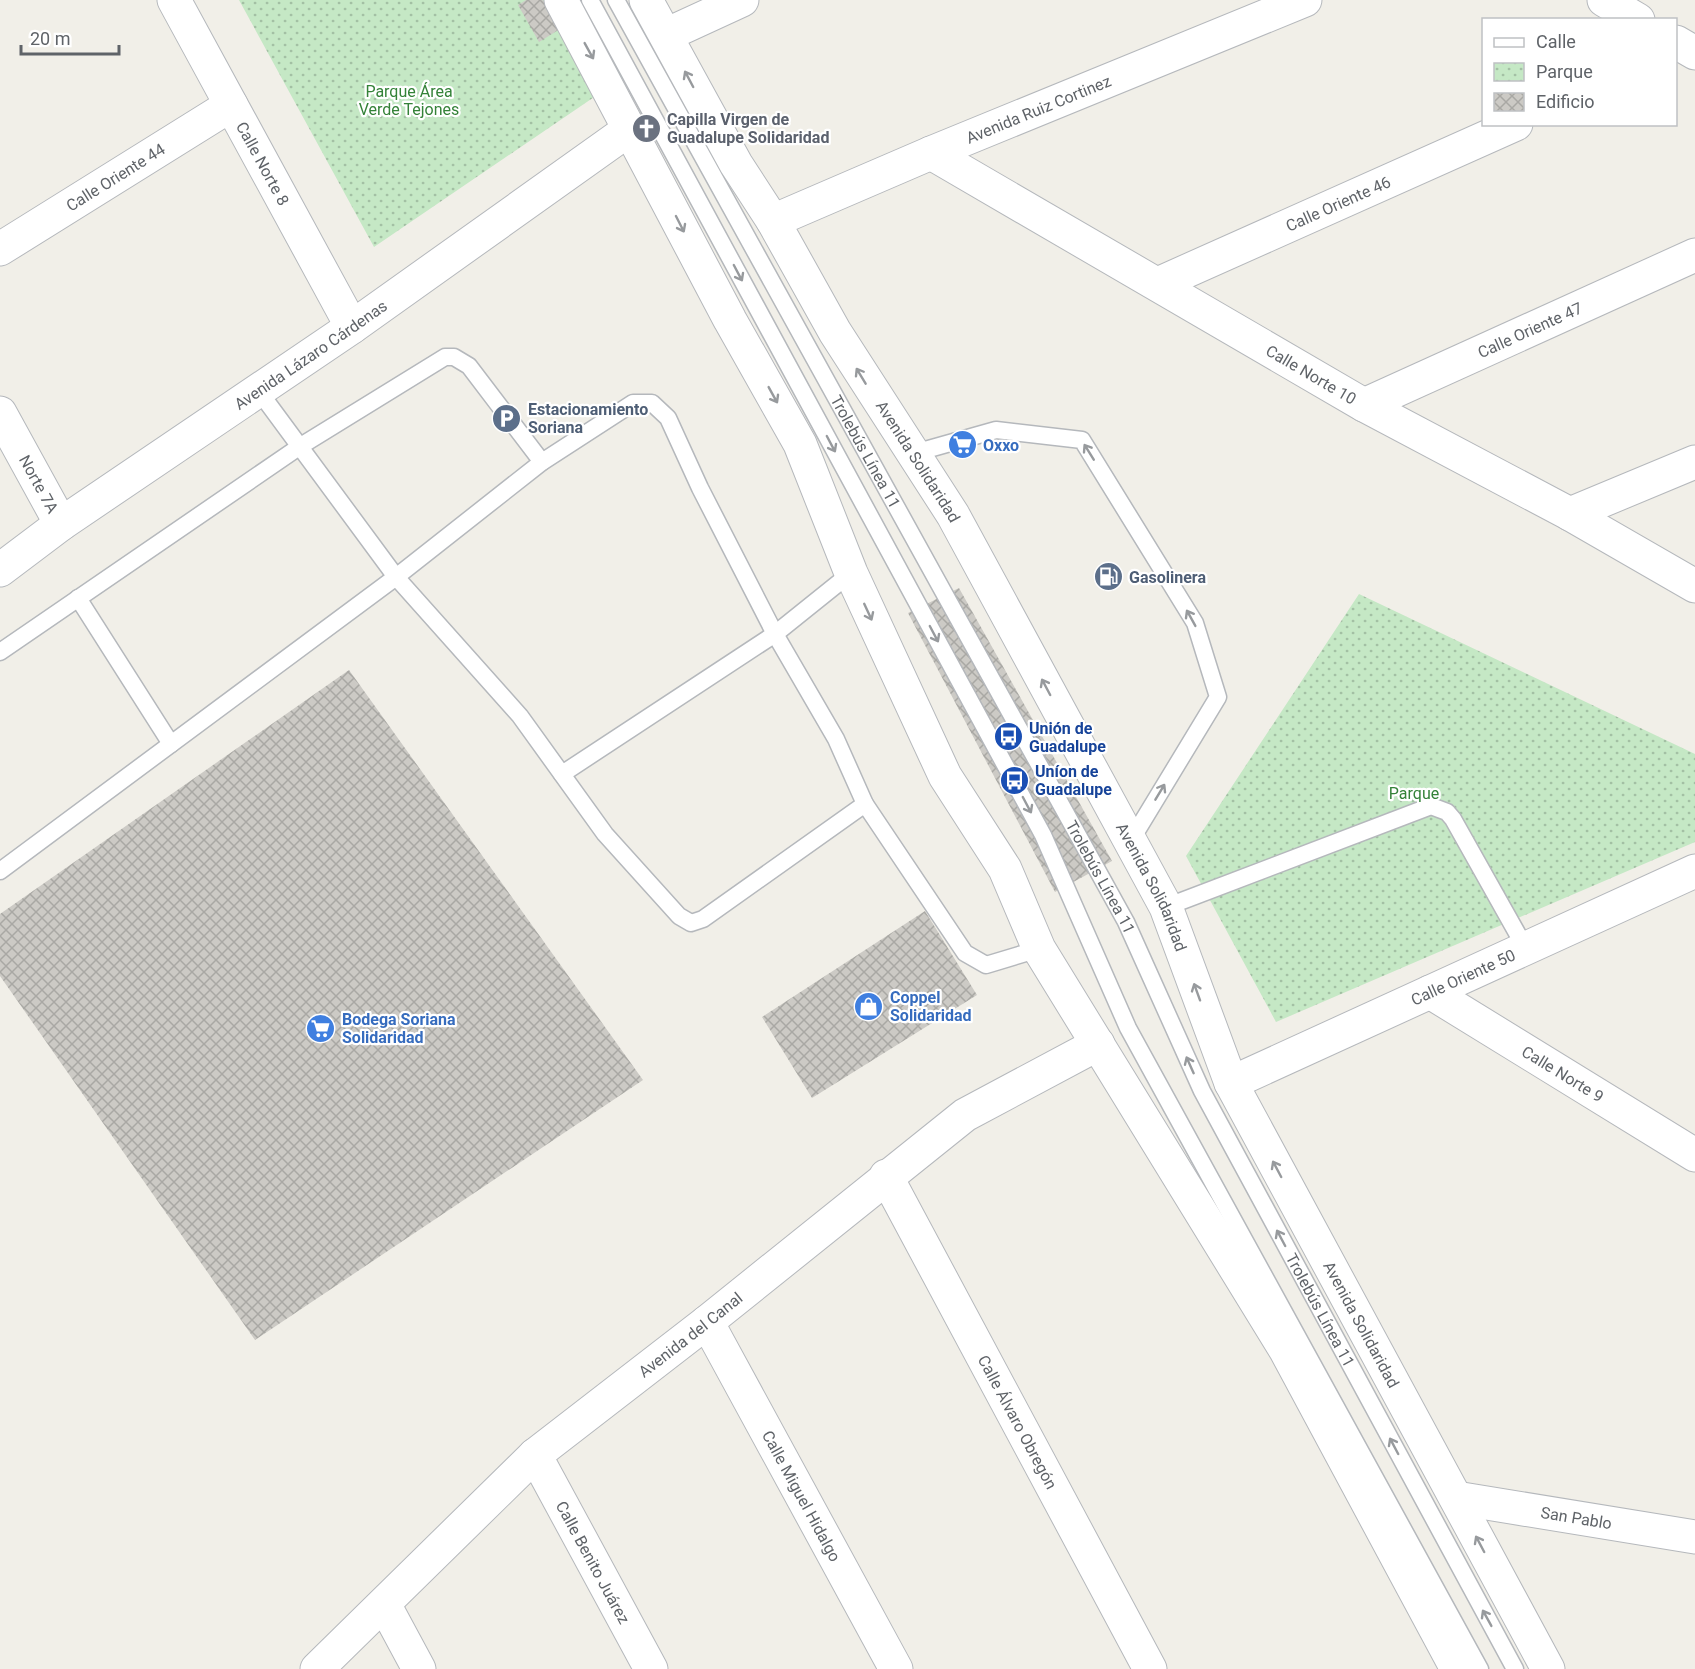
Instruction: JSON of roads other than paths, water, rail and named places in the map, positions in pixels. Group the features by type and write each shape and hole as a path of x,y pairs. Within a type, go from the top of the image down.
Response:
{"street":[{"name":"Calle Norte 8","path":"174,0 352,327"},
{"path":"561,0 730,320 800,444 850,573 945,776 1005,869 1040,949 1285,1349 1457,1669"},
{"name":"Avenida Solidaridad","path":"646,0 736,164 773,221 835,332 911,454 953,515 1166,907 1231,1083 1548,1669"},
{"path":"666,35 742,0"},
{"name":"Avenida Ruiz Cortinez","path":"773,221 931,153 1305,0"},
{"path":"1604,0 1635,18"},
{"name":"Calle Oriente 44","path":"0,249 231,105"},
{"name":"Calle Oriente 46","path":"1160,284 1512,126"},
{"name":"Avenida Lázaro Cárdenas","path":"0,570 61,525 352,327 620,136"},
{"name":"Calle Norte 10","path":"931,153 1160,284 1364,405 1570,514 1695,586"},
{"name":"Calle Oriente 47","path":"1364,405 1695,255"},
{"name":"Norte 7A","path":"0,413 61,525"},
{"path":"1570,514 1695,462"},
{"name":"Calle Oriente 50","path":"1231,1083 1695,871"},
{"name":"Calle Norte 9","path":"1430,992 1695,1155"},
{"name":"Avenida del Canal","path":"317,1669 535,1455 707,1322 886,1176 965,1115 1098,1044"},
{"path":"1666,1137 1695,1124"},
{"name":"Calle Álvaro Obregón","path":"886,1176 1150,1669"},
{"name":"Calle Miguel Hidalgo","path":"707,1322 896,1669"},
{"name":"Calle Benito Juárez","path":"535,1455 651,1669"},
{"name":"San Pablo","path":"1456,1498 1695,1537"},
{"path":"384,1604 419,1669"}],"lane":[{"name":"Trolebús Línea 11","path":"590,0 1043,835 1128,1028 1480,1669"},
{"name":"Trolebús Línea 11","path":"616,0 1126,922 1202,1091 1515,1669"},
{"path":"0,652 299,447 436,361 454,357 469,366 542,462"},
{"path":"258,390 396,577 520,716 605,834 679,916 691,923 703,919 865,804"},
{"path":"0,871 396,577 542,462 633,403 652,403 668,418 700,488 775,634 836,739 865,804 965,953 986,965 1040,949"},
{"path":"911,454 996,430 1082,440 1195,623 1218,697 1130,842"},
{"path":"562,774 775,634 850,573"},
{"path":"78,598 171,744"},
{"path":"1166,907 1431,806 1447,812 1453,819 1526,949"}],"place":[{"name":"Capilla Virgen de Guadalupe Solidaridad","path":"646,128"},
{"name":"Estacionamiento Soriana","path":"507,418"},
{"name":"Oxxo","path":"962,445"},
{"name":"Gasolinera","path":"1108,577"},
{"name":"Unión de Guadalupe","path":"1008,737"},
{"name":"Uníon de Guadalupe","path":"1014,780"},
{"name":"Coppel Solidaridad","path":"869,1006"},
{"name":"Bodega Soriana Solidaridad","path":"321,1028"}],"park label":[{"name":"Parque Área Verde Tejones","path":"409,100"},
{"name":"Parque","path":"1414,793"}]}
